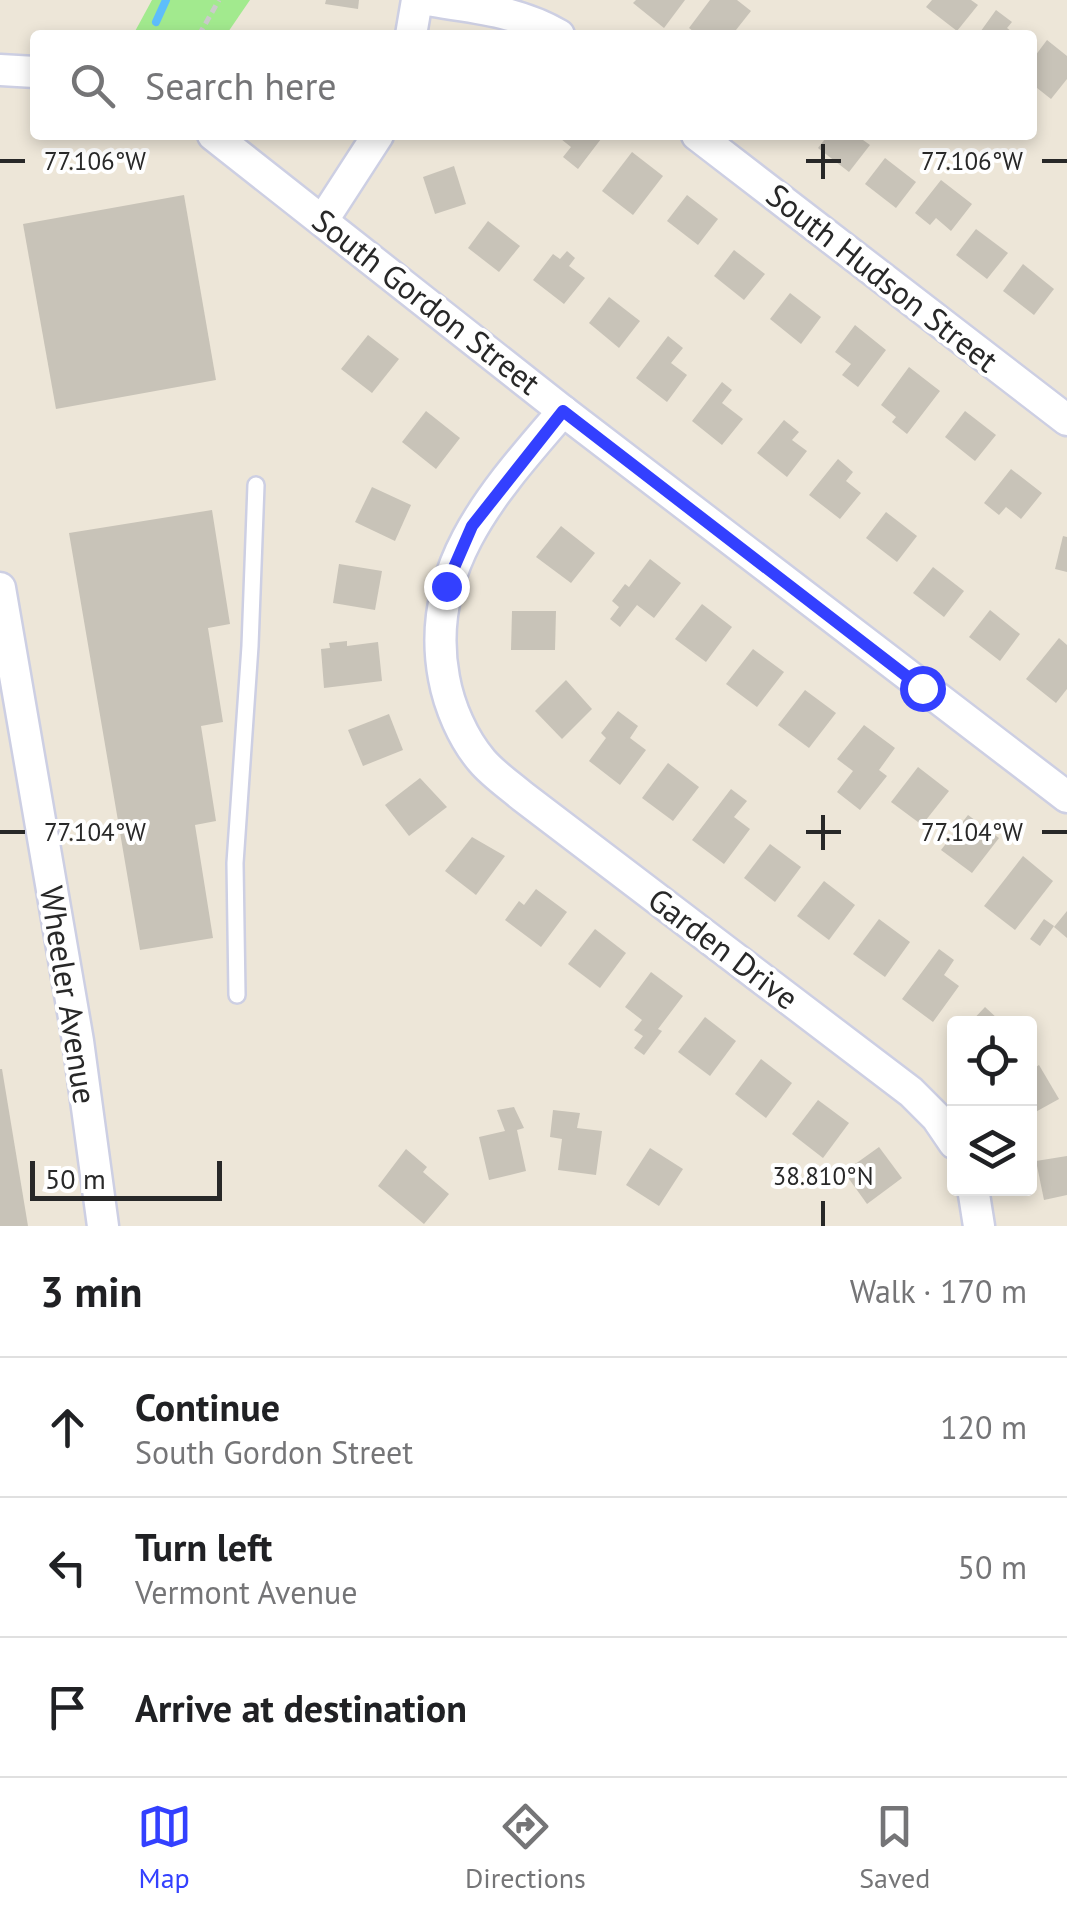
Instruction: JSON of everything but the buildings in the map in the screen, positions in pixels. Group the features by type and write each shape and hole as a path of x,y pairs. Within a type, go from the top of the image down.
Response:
{"street":[{"path":"412,30 417,0"},
{"path":"426,0 499,12 550,30"},
{"path":"0,70 30,72"},
{"name":"South Gordon Street","path":"219,140 563,411 1067,798"},
{"path":"323,220 375,140"},
{"name":"South Hudson Street","path":"703,140 1067,420"},
{"name":"Garden Drive","path":"563,411 472,526 446,586 439,634 446,689 454,712 484,763 592,852 911,1092 947,1133"},
{"name":"Wheeler Avenue","path":"0,588 79,1048 102,1226"},
{"path":"974,1196 978,1226"}],"lane":[{"path":"238,995 235,863 256,485"}],"path":[{"path":"202,30 219,0"}],"green space":[{"path":"152,0 250,0 229,30 136,30"}],"waterway":[{"path":"156,22 166,0"}],"route":[{"path":"446,586 472,526 563,411 922,688"}]}
